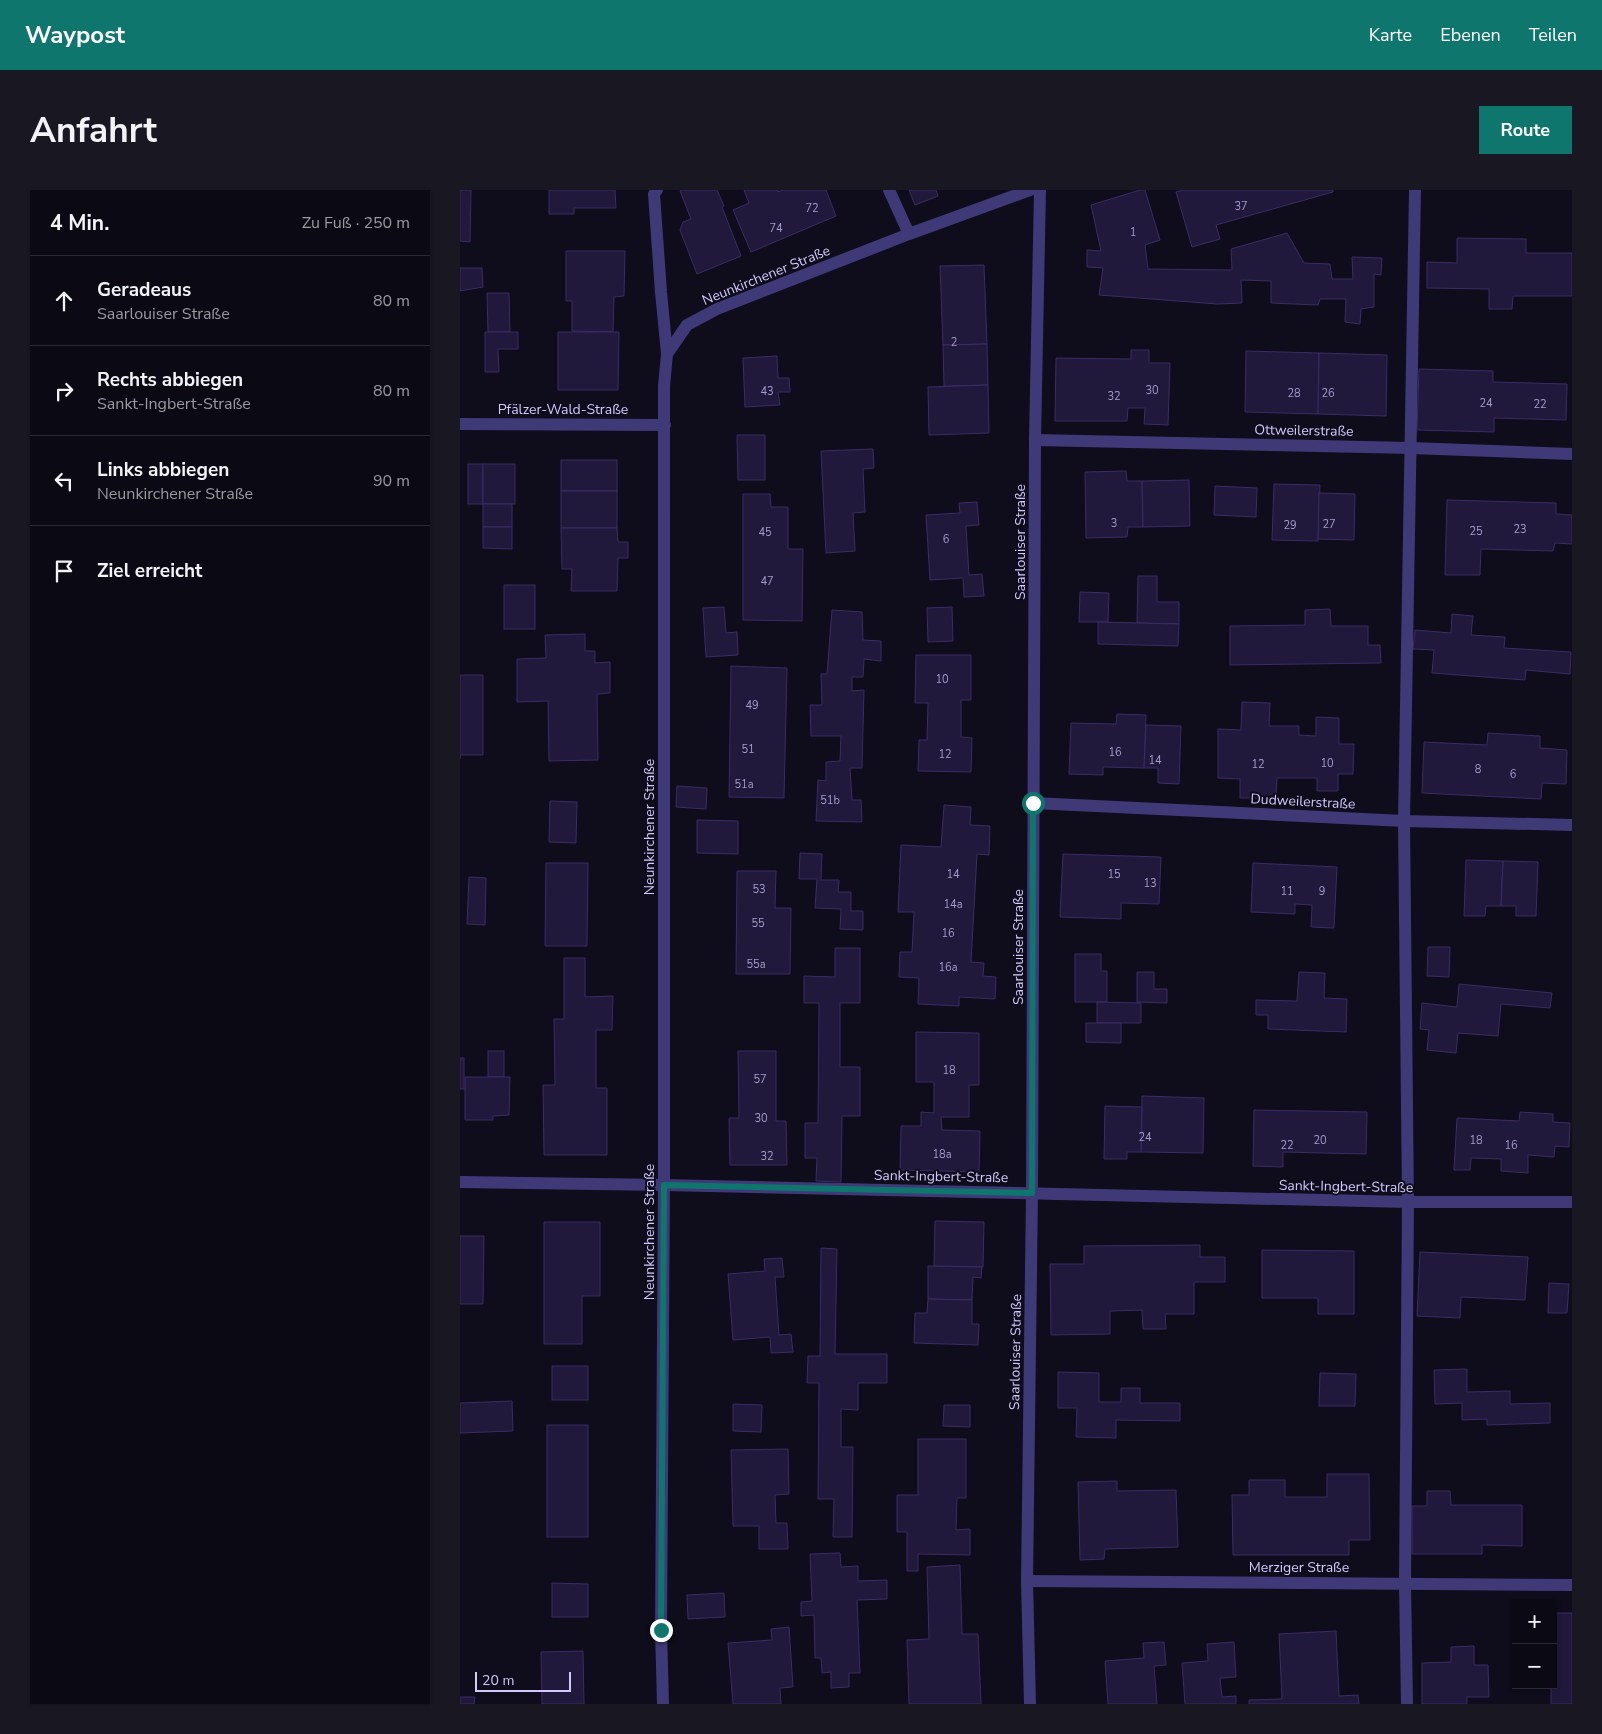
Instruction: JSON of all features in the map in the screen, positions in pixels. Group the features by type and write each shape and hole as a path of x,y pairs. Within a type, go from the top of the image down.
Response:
{"street":[{"path":"657,190 654,194 661,292 668,354"},
{"path":"889,190 909,234"},
{"name":"Neunkirchener Straße","path":"663,1704 661,1630 664,1185 664,386 668,354 687,325 717,309 909,234 1030,190"},
{"name":"Saarlouiser Straße","path":"1030,1704 1027,1581 1032,1193 1035,440 1040,190"},
{"path":"1407,1704 1405,1583 1408,1202 1404,821 1415,190"},
{"name":"Pfälzer-Wald-Straße","path":"460,424 665,425"},
{"name":"Ottweilerstraße","path":"1035,440 1411,448 1572,454"},
{"name":"Dudweilerstraße","path":"1033,803 1404,821 1572,825"},
{"name":"Sankt-Ingbert-Straße","path":"460,1182 1408,1202 1572,1202"},
{"name":"Merziger Straße","path":"1027,1581 1572,1585"}],"building":[{"path":"460,190 471,190 470,242 460,241"},
{"path":"549,190 615,190 616,208 574,208 574,214 549,214"},
{"path":"717,190 741,256 697,274 680,230 683,222 691,219 680,191"},
{"path":"744,190 778,190 778,192 783,190 826,190 836,216 751,252 733,210 749,203"},
{"path":"909,190 936,190 938,196 915,205"},
{"path":"1145,190 1160,240 1145,245 1148,269 1232,270 1231,249 1287,233 1304,263 1330,264 1332,279 1353,279 1352,257 1382,258 1381,275 1374,274 1374,307 1361,309 1360,324 1345,322 1346,299 1320,299 1318,305 1271,303 1271,281 1241,280 1242,303 1217,304 1099,295 1103,268 1087,267 1087,250 1101,251 1091,205"},
{"path":"1183,190 1333,190 1333,192 1216,225 1220,239 1192,247 1176,192"},
{"path":"1457,238 1526,239 1526,253 1572,253 1572,296 1513,296 1512,309 1489,309 1489,289 1427,288 1427,262 1457,263"},
{"path":"566,251 625,251 624,296 614,297 613,332 572,331 572,301 566,301"},
{"path":"984,265 987,344 943,345 940,266"},
{"path":"460,268 482,268 483,287 460,291"},
{"path":"487,293 509,293 510,332 488,332"},
{"path":"485,332 518,332 518,349 498,349 499,372 485,372"},
{"path":"558,332 619,332 618,390 558,390"},
{"path":"987,344 988,385 944,386 943,345"},
{"path":"1131,350 1149,350 1149,363 1170,363 1168,425 1144,424 1145,408 1128,408 1127,421 1055,421 1056,358 1131,359"},
{"path":"1246,351 1319,353 1318,414 1245,412"},
{"path":"1319,353 1387,355 1386,416 1318,414"},
{"path":"777,356 778,378 789,378 790,392 778,392 780,405 745,407 743,358"},
{"path":"1419,369 1493,371 1493,382 1567,384 1566,420 1494,418 1494,432 1417,430"},
{"path":"988,385 989,433 929,435 928,387"},
{"path":"737,435 765,435 765,480 738,480"},
{"path":"873,449 874,468 863,469 865,512 853,513 855,551 826,553 821,451"},
{"path":"561,460 617,460 617,491 561,491"},
{"path":"468,464 483,464 483,504 468,504"},
{"path":"483,464 515,464 515,504 483,504"},
{"path":"1126,471 1127,481 1142,481 1143,527 1128,527 1127,537 1086,538 1085,472"},
{"path":"1189,480 1190,526 1143,527 1142,481"},
{"path":"1274,484 1320,485 1318,541 1272,540"},
{"path":"1215,486 1257,488 1256,517 1214,515"},
{"path":"561,491 617,491 617,528 561,528"},
{"path":"1319,493 1355,494 1354,540 1318,539"},
{"path":"743,494 770,494 771,507 788,507 788,549 803,549 802,621 743,620"},
{"path":"1447,500 1556,503 1556,514 1572,515 1572,544 1555,543 1553,551 1481,549 1480,575 1445,575"},
{"path":"977,502 979,525 966,526 969,575 982,574 984,596 964,597 963,578 930,580 926,515 960,513 959,503"},
{"path":"483,504 512,504 512,527 483,527"},
{"path":"483,527 512,527 512,549 483,548"},
{"path":"561,528 617,528 618,542 628,542 628,558 618,558 617,591 571,591 572,569 562,569"},
{"path":"1138,576 1157,576 1157,602 1179,602 1179,624 1137,623"},
{"path":"504,585 535,585 535,629 504,629"},
{"path":"1080,592 1109,593 1108,622 1079,622"},
{"path":"724,607 726,633 737,632 738,655 706,657 703,608"},
{"path":"952,607 953,641 928,642 927,608"},
{"path":"1330,609 1331,626 1368,626 1368,645 1380,645 1381,663 1230,665 1230,626 1305,625 1305,610"},
{"path":"832,610 862,612 863,640 881,641 881,661 864,659 863,677 852,677 852,691 864,690 862,768 850,768 852,800 861,800 862,822 816,821 818,780 826,781 826,762 840,761 841,736 811,736 810,705 822,705 821,674 827,674"},
{"path":"1452,614 1473,616 1471,635 1505,637 1504,648 1571,652 1570,674 1526,670 1525,680 1432,673 1434,650 1413,649 1415,630 1451,633"},
{"path":"1098,622 1179,624 1178,646 1098,644"},
{"path":"585,634 585,651 595,651 595,663 610,662 610,693 597,694 598,760 549,761 548,701 517,702 517,659 546,658 545,635"},
{"path":"916,655 971,655 971,700 961,700 961,737 972,738 971,772 918,771 919,740 927,740 928,703 915,703"},
{"path":"731,666 787,668 784,798 729,797"},
{"path":"460,675 483,675 483,755 460,755"},
{"path":"1242,702 1270,703 1269,726 1299,726 1299,735 1316,736 1316,717 1339,718 1339,744 1354,744 1353,774 1338,774 1338,791 1317,791 1317,778 1277,778 1276,798 1240,798 1240,779 1218,778 1218,729 1241,730"},
{"path":"1117,714 1146,715 1144,768 1103,767 1103,775 1069,774 1071,723 1116,724"},
{"path":"1146,725 1181,726 1179,784 1158,783 1158,768 1144,768"},
{"path":"1488,733 1540,736 1540,748 1567,750 1566,784 1542,783 1541,799 1422,793 1424,742 1487,745"},
{"path":"677,786 707,788 706,809 676,807"},
{"path":"550,801 577,802 576,843 549,842"},
{"path":"944,805 971,807 970,825 990,826 989,855 977,854 971,962 984,963 983,976 996,977 995,999 959,997 959,1006 918,1004 919,978 899,977 900,952 912,952 914,912 898,912 901,845 941,847"},
{"path":"697,820 738,821 738,854 697,853"},
{"path":"800,853 822,854 821,880 839,880 838,892 851,892 851,911 863,911 863,930 840,929 841,909 815,908 817,879 799,879"},
{"path":"1063,854 1161,857 1159,904 1121,903 1121,919 1060,917"},
{"path":"1466,860 1503,861 1501,906 1486,906 1485,916 1464,916"},
{"path":"1503,861 1538,862 1536,916 1516,916 1516,906 1501,906"},
{"path":"546,863 588,863 587,946 545,946"},
{"path":"1253,863 1337,867 1334,928 1311,927 1312,905 1295,904 1295,914 1251,912"},
{"path":"737,871 776,871 775,908 791,908 790,974 736,974"},
{"path":"469,877 486,878 485,925 467,924"},
{"path":"1428,947 1450,947 1449,977 1427,976"},
{"path":"835,948 860,948 860,1003 840,1003 840,1067 860,1067 860,1116 842,1116 841,1182 816,1181 817,1158 805,1158 805,1123 818,1123 819,1003 804,1003 804,976 835,977"},
{"path":"1075,954 1101,954 1101,971 1107,971 1107,1002 1075,1002"},
{"path":"564,958 585,958 585,997 613,996 612,1030 596,1030 596,1088 607,1088 607,1155 544,1155 543,1085 555,1085 554,1019 564,1019"},
{"path":"1137,972 1154,972 1154,989 1167,989 1167,1003 1137,1002"},
{"path":"1299,972 1325,973 1324,998 1347,999 1346,1032 1268,1029 1268,1015 1256,1015 1256,1000 1297,1001"},
{"path":"1459,984 1552,993 1550,1008 1501,1004 1498,1036 1458,1033 1456,1053 1427,1050 1429,1030 1420,1029 1422,1003 1457,1007"},
{"path":"1097,1002 1141,1003 1141,1023 1097,1023"},
{"path":"1086,1023 1121,1023 1121,1043 1086,1042"},
{"path":"916,1032 979,1033 979,1085 969,1085 969,1117 941,1117 942,1130 980,1131 979,1172 900,1170 901,1126 921,1126 921,1112 934,1113 934,1082 916,1082"},
{"path":"488,1051 504,1051 504,1077 488,1077"},
{"path":"738,1051 776,1051 776,1121 786,1121 787,1165 730,1165 729,1118 739,1118"},
{"path":"460,1058 464,1058 464,1089 460,1089"},
{"path":"465,1077 510,1077 509,1115 493,1116 493,1120 465,1120"},
{"path":"1142,1096 1204,1098 1203,1153 1141,1152"},
{"path":"1105,1106 1142,1107 1141,1152 1127,1152 1127,1159 1104,1159"},
{"path":"1254,1110 1367,1112 1366,1154 1283,1152 1283,1167 1253,1166"},
{"path":"1520,1112 1553,1114 1553,1122 1570,1123 1569,1147 1555,1146 1554,1157 1528,1155 1528,1173 1501,1171 1501,1159 1471,1158 1470,1170 1454,1170 1457,1118 1519,1121"},
{"path":"935,1221 984,1222 983,1267 934,1266"},
{"path":"544,1222 600,1222 600,1296 582,1296 582,1344 544,1344"},
{"path":"460,1236 484,1236 483,1304 460,1304"},
{"path":"1200,1245 1200,1257 1225,1257 1225,1282 1194,1282 1194,1314 1165,1314 1166,1329 1143,1329 1142,1310 1110,1311 1110,1334 1051,1335 1050,1264 1084,1264 1084,1246"},
{"path":"821,1248 837,1249 835,1354 887,1354 887,1383 858,1383 858,1410 841,1409 841,1447 853,1447 852,1537 833,1537 834,1499 818,1499 819,1383 807,1383 808,1356 820,1356"},
{"path":"1262,1250 1354,1251 1354,1314 1318,1314 1318,1298 1262,1298"},
{"path":"1420,1252 1528,1257 1525,1300 1461,1297 1460,1318 1417,1316"},
{"path":"782,1258 784,1277 775,1277 779,1335 791,1334 793,1352 771,1353 770,1337 733,1340 728,1274 765,1271 764,1259"},
{"path":"928,1266 982,1267 981,1278 973,1277 972,1300 928,1299"},
{"path":"1549,1283 1569,1284 1567,1313 1548,1313"},
{"path":"928,1299 972,1300 972,1324 979,1324 978,1345 914,1343 915,1313 927,1313"},
{"path":"552,1366 588,1366 588,1400 552,1400"},
{"path":"1467,1369 1467,1392 1510,1391 1510,1404 1550,1403 1550,1423 1487,1425 1487,1419 1462,1420 1462,1403 1435,1404 1434,1370"},
{"path":"1058,1372 1099,1373 1099,1402 1121,1402 1121,1388 1140,1388 1140,1403 1180,1403 1180,1421 1116,1420 1116,1438 1076,1437 1077,1408 1058,1408"},
{"path":"1320,1373 1356,1374 1355,1406 1319,1406"},
{"path":"512,1401 513,1431 460,1433 460,1403"},
{"path":"733,1404 762,1405 761,1432 733,1431"},
{"path":"944,1405 970,1405 970,1427 943,1426"},
{"path":"547,1425 588,1425 588,1537 547,1537"},
{"path":"918,1439 966,1439 966,1498 957,1498 956,1530 970,1529 970,1555 918,1554 918,1571 907,1571 907,1532 897,1532 897,1495 918,1495"},
{"path":"788,1449 789,1494 775,1495 776,1523 787,1523 788,1549 759,1549 759,1526 733,1526 731,1450"},
{"path":"1327,1474 1369,1474 1370,1540 1349,1540 1349,1555 1233,1555 1232,1495 1249,1495 1249,1480 1285,1480 1285,1497 1327,1497"},
{"path":"1117,1481 1117,1491 1176,1490 1178,1547 1105,1549 1104,1559 1080,1560 1078,1482"},
{"path":"1427,1491 1450,1491 1451,1505 1522,1505 1522,1546 1482,1545 1482,1554 1412,1554 1412,1506 1427,1506"},
{"path":"840,1553 841,1567 858,1566 858,1581 887,1580 887,1599 857,1600 860,1673 849,1673 849,1687 831,1688 831,1672 822,1673 821,1658 815,1658 814,1615 801,1616 801,1602 812,1601 810,1554"},
{"path":"960,1565 962,1634 978,1634 981,1704 909,1704 907,1640 929,1639 927,1567"},
{"path":"552,1583 588,1584 588,1617 552,1617"},
{"path":"724,1593 725,1617 688,1619 687,1595"},
{"path":"1557,1613 1572,1613 1572,1704 1551,1704 1551,1689 1557,1689"},
{"path":"789,1627 793,1687 780,1688 781,1704 733,1704 728,1643 772,1640 771,1629"},
{"path":"1336,1631 1339,1696 1358,1695 1359,1704 1249,1704 1249,1700 1282,1699 1279,1634"},
{"path":"1164,1642 1166,1665 1154,1666 1157,1704 1108,1704 1105,1661 1144,1658 1143,1643"},
{"path":"1234,1642 1236,1677 1220,1678 1222,1697 1236,1696 1236,1704 1185,1704 1182,1663 1208,1661 1207,1644"},
{"path":"1474,1646 1474,1665 1488,1665 1489,1697 1467,1697 1467,1704 1422,1704 1422,1663 1451,1662 1451,1647"},
{"path":"583,1651 584,1704 542,1704 541,1652"},
{"path":"460,1697 475,1697 474,1704 460,1704"}],"route":[{"path":"661,1630 664,1185 1032,1193 1033,803"}]}
